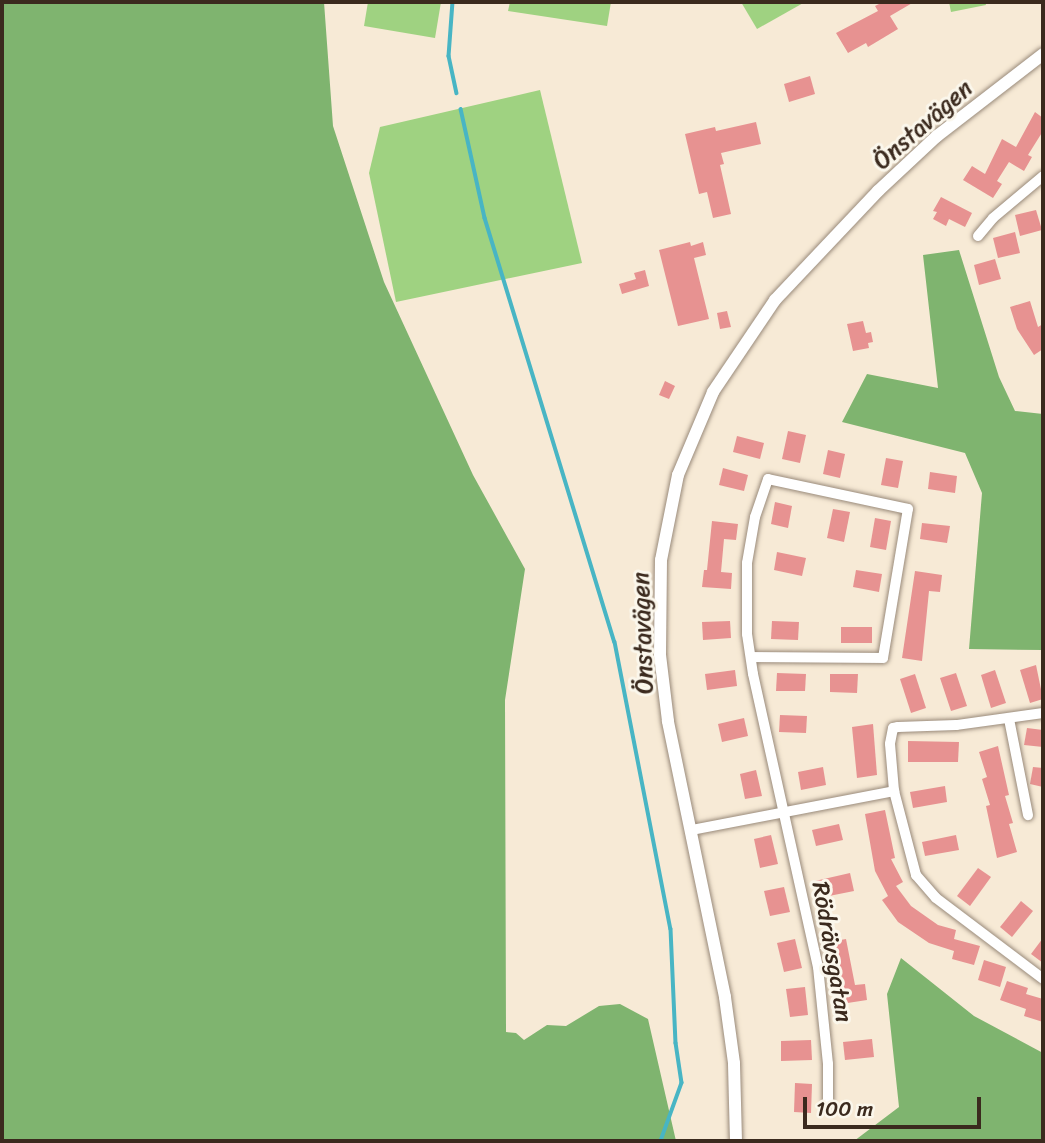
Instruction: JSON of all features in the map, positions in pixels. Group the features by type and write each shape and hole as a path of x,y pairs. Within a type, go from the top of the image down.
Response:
{"street":[{"name":"Önstavägen","path":"736,1141 734,1063 725,997 668,721 658,614 661,560 678,475 713,392 775,300 878,191 937,136 1043,54"},
{"path":"978,236 993,218 1043,176"},
{"name":"Rödrävsgatan","path":"751,657 883,659 908,509 768,479 755,517 747,563 747,634 751,657 782,811 818,967 827,1053 828,1103"},
{"path":"1043,713 1009,719 893,728 890,744 894,791 916,875 926,889 1043,979"},
{"path":"1009,719 1028,815"},
{"path":"692,830 894,791"}],"green space":[{"path":"2,2 324,2 333,126 384,282 473,475 525,569 505,700 506,1032 516,1033 524,1040 547,1025 566,1026 599,1006 620,1004 648,1019 676,1141 2,1141"},
{"path":"368,2 441,2 435,38 364,26"},
{"path":"510,2 611,2 607,26 508,11"},
{"path":"741,2 805,2 757,29"},
{"path":"949,2 985,2 986,5 951,12"},
{"path":"540,90 582,263 396,302 369,173 380,127"},
{"path":"959,250 999,377 1015,411 1043,414 1043,650 969,649 982,493 965,453 842,422 867,374 938,388 923,255"},
{"path":"901,958 974,1016 1043,1053 1043,1141 854,1141 899,1107 887,994"}],"building":[{"path":"883,2 914,2 890,16 898,29 868,47 866,43 848,53 836,33 878,11 875,6"},
{"path":"810,76 815,94 789,102 784,84"},
{"path":"1035,112 1043,118 1043,131 1028,155 1032,157 1024,171 1009,162 997,181 1002,184 993,198 963,180 972,166 985,174 1002,139 1016,147"},
{"path":"756,122 761,144 721,153 724,164 720,165 731,214 713,218 707,192 699,194 685,134 715,127 716,131"},
{"path":"941,197 972,213 965,227 949,219 946,226 933,219 937,212 933,211"},
{"path":"1036,210 1042,230 1020,236 1015,215"},
{"path":"1015,232 1020,253 998,258 993,238"},
{"path":"690,242 691,246 703,242 706,255 694,258 709,319 678,326 659,250"},
{"path":"995,259 1001,279 979,285 974,265"},
{"path":"645,270 649,286 622,294 619,284 636,279 634,273"},
{"path":"1030,301 1038,327 1043,324 1043,349 1034,355 1017,329 1010,307"},
{"path":"727,311 731,327 720,329 717,313"},
{"path":"863,321 866,333 871,332 873,342 868,343 869,348 853,351 847,324"},
{"path":"665,381 675,386 669,399 659,395"},
{"path":"788,431 806,435 800,463 782,459"},
{"path":"737,436 764,443 760,459 733,452"},
{"path":"828,450 845,454 840,478 823,474"},
{"path":"886,458 903,461 898,488 881,485"},
{"path":"723,468 748,475 744,491 719,485"},
{"path":"930,472 957,476 955,493 928,489"},
{"path":"775,502 792,506 788,528 771,524"},
{"path":"833,509 850,512 844,542 827,538"},
{"path":"875,518 891,521 886,550 870,547"},
{"path":"712,521 738,524 736,540 724,539 721,572 732,573 731,589 702,587 704,570 707,570"},
{"path":"922,523 950,526 947,543 920,539"},
{"path":"777,552 806,558 802,576 774,570"},
{"path":"856,570 882,574 879,592 853,587"},
{"path":"915,571 942,575 940,592 929,591 922,661 902,658"},
{"path":"730,621 731,638 703,640 702,622"},
{"path":"772,621 799,622 798,640 771,639"},
{"path":"841,627 872,627 872,643 841,643"},
{"path":"1036,665 1043,699 1030,703 1020,670"},
{"path":"735,670 737,686 707,690 705,674"},
{"path":"995,670 1006,703 991,708 981,675"},
{"path":"777,673 806,674 805,691 776,691"},
{"path":"956,673 967,706 951,711 940,678"},
{"path":"830,674 858,674 857,693 830,692"},
{"path":"915,674 926,708 911,713 900,679"},
{"path":"780,715 807,716 806,733 779,732"},
{"path":"744,718 748,736 722,742 718,724"},
{"path":"873,724 877,775 857,778 852,727"},
{"path":"1027,728 1043,730 1043,747 1024,745"},
{"path":"908,741 959,742 958,762 908,762"},
{"path":"998,746 1009,795 1005,796 1013,823 1009,824 1017,852 997,858 986,806 990,805 982,779 987,777 979,752"},
{"path":"823,767 826,785 801,790 798,772"},
{"path":"1033,767 1043,768 1043,787 1030,784"},
{"path":"756,770 762,796 745,799 740,774"},
{"path":"945,786 947,802 913,808 910,792"},
{"path":"885,810 895,858 891,859 903,882 896,886 911,906 938,925 956,930 954,939 980,946 974,965 952,959 954,951 929,943 898,922 882,900 888,896 875,871 865,814"},
{"path":"839,824 843,840 816,846 812,830"},
{"path":"771,835 778,864 760,868 754,839"},
{"path":"956,835 959,850 925,856 922,842"},
{"path":"978,868 991,877 970,906 957,896"},
{"path":"850,873 854,891 819,898 815,881"},
{"path":"784,887 790,912 770,916 764,891"},
{"path":"1021,901 1033,911 1012,937 1000,927"},
{"path":"1043,938 1043,963 1031,954"},
{"path":"795,939 802,968 784,972 777,943"},
{"path":"846,939 855,985 865,984 867,1000 841,1004 829,942"},
{"path":"984,960 1006,967 1000,987 978,980"},
{"path":"1007,981 1028,988 1026,994 1043,999 1043,1022 1024,1016 1026,1009 1000,1000"},
{"path":"805,987 808,1015 790,1017 786,989"},
{"path":"872,1039 874,1057 845,1060 843,1042"},
{"path":"811,1040 812,1060 781,1061 781,1041"},
{"path":"795,1083 812,1084 811,1113 794,1112"}],"waterway":[{"path":"453,2 449,56 457,93"},
{"path":"461,109 485,218 615,642 671,929 676,1043 682,1083 661,1141"}]}
